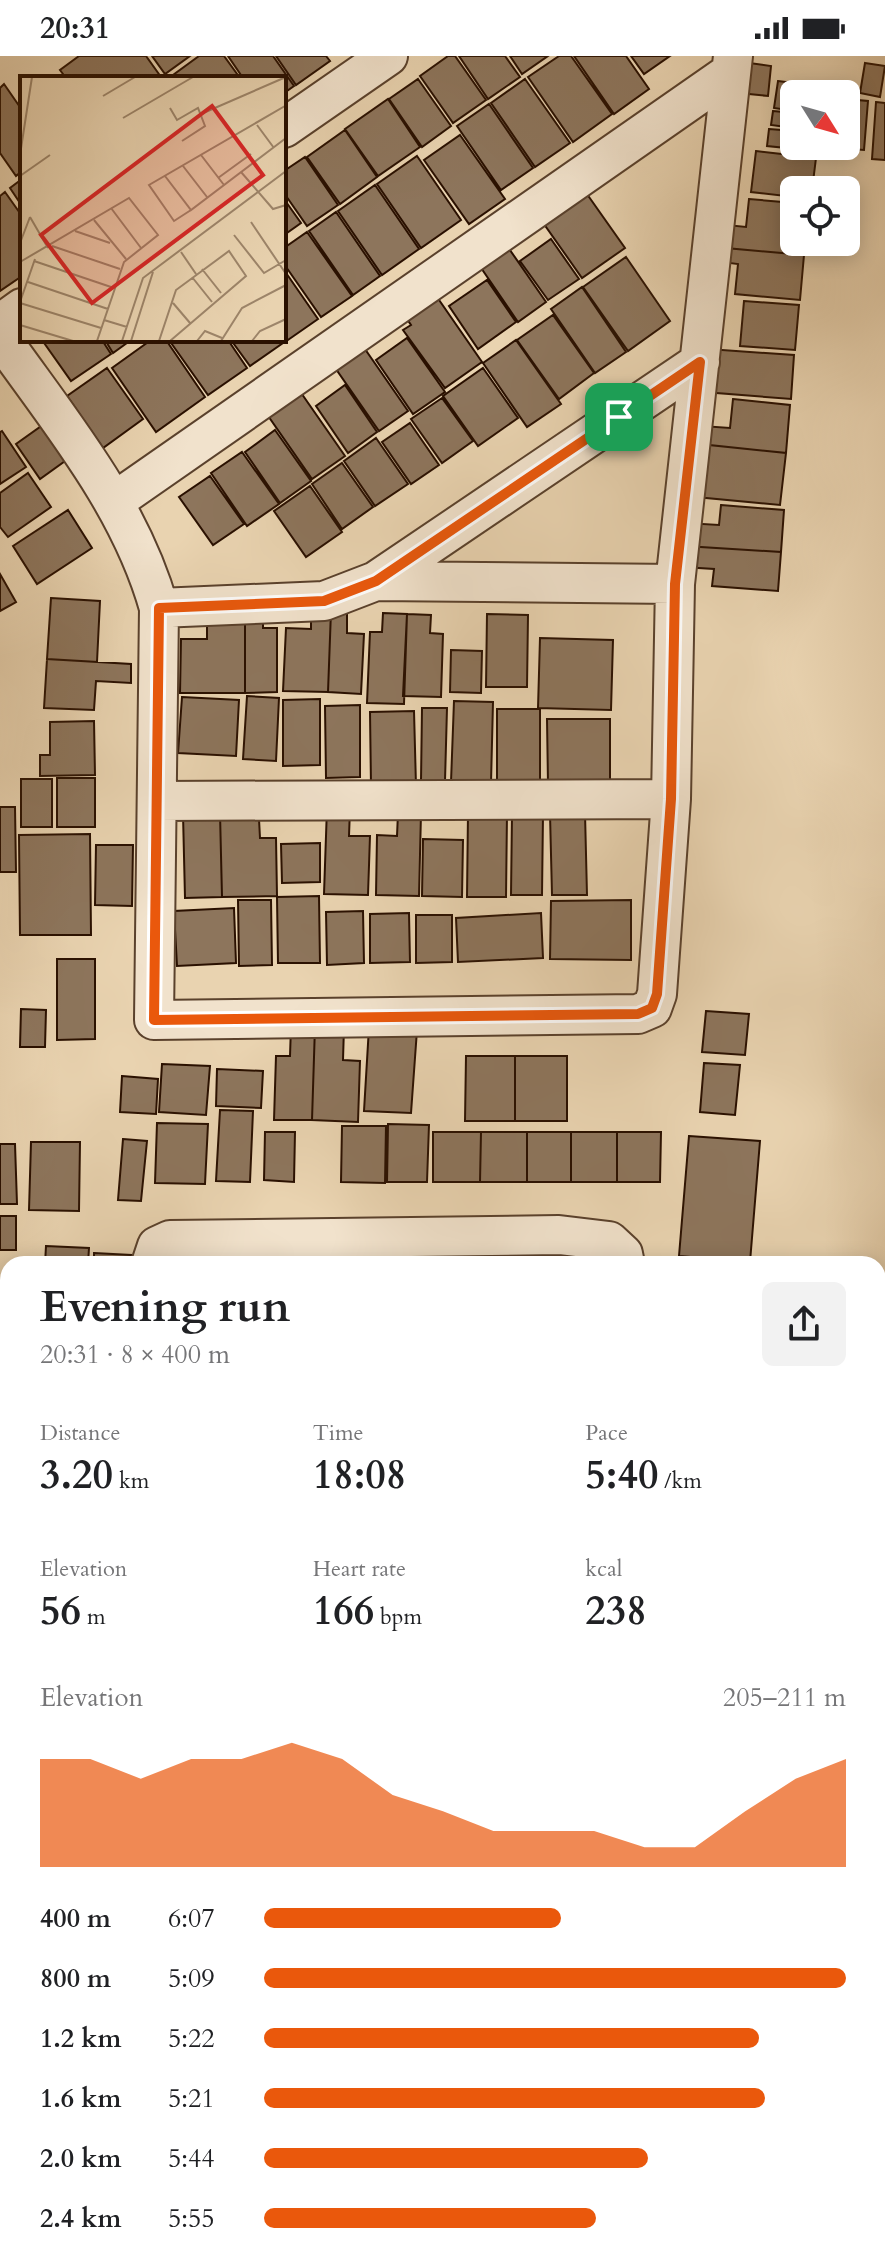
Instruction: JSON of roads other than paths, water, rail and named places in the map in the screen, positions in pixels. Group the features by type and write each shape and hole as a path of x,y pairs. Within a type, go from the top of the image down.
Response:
{"street":[{"path":"286,127 388,56"},
{"path":"0,337 115,501 149,575 159,608 154,1020 638,1014 652,1008 657,994 671,799 675,584 732,64"},
{"path":"115,501 732,64"},
{"path":"0,324 20,309"},
{"path":"159,608 324,601 376,581 700,362"},
{"path":"376,581 675,584"},
{"path":"158,801 671,799"},
{"path":"154,1256 157,1246 170,1240 472,1234 559,1235 609,1241 623,1256"}]}
